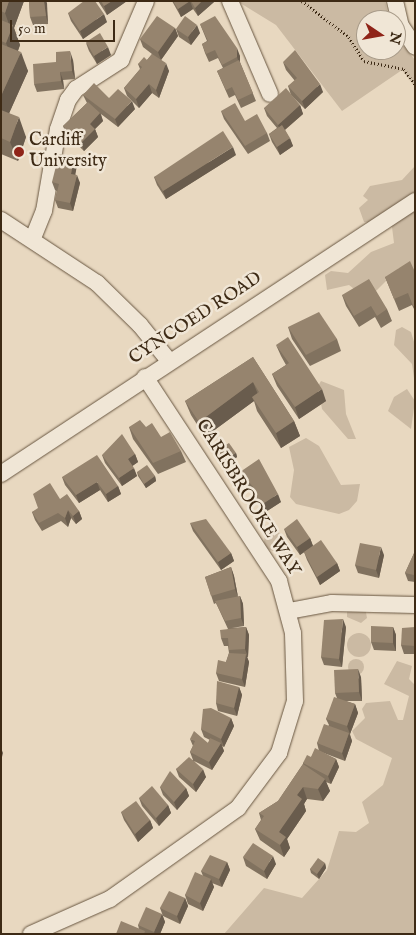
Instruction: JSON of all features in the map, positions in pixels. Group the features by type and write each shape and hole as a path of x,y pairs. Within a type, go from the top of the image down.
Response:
{"street":[{"path":"33,238 44,211 54,147 68,100 82,85 107,73 121,60 146,1"},
{"path":"230,1 270,94"},
{"path":"395,1 401,26 415,47"},
{"name":"CYNCOED ROAD","path":"1,474 168,361 415,201"},
{"path":"1,220 33,238 113,297 168,361"},
{"name":"CARISBROOKE WAY","path":"41,932 125,890 238,808 260,783 286,737 295,701 295,652 289,612 273,570 145,377"},
{"path":"289,612 332,603 415,605"}],"path":[{"path":"302,1 350,37 364,61 404,69 415,85"}],"shaded area":[{"path":"237,1 385,1 387,10 356,10 356,60 406,60 406,49 415,60 415,87 402,70 342,111 276,25"},
{"path":"415,166 415,270 399,268 375,292 358,292 349,285 327,290 325,275 331,271 348,273 371,252 394,243 392,227 364,222 359,208 368,200 363,196 370,186 402,180"},
{"path":"402,327 411,332 415,345 415,385 412,364 394,345 396,330"},
{"path":"321,381 344,390 346,414 356,439 348,439 322,409 318,386"},
{"path":"407,389 415,401 411,429 388,411 394,397"},
{"path":"306,438 319,446 341,485 360,484 357,501 349,510 339,514 296,504 290,497 294,470 289,447"},
{"path":"274,531 281,534 284,541 281,548 274,551 267,548 264,541 267,534"},
{"path":"365,607 367,618 361,623 347,617 347,611"},
{"path":"359,633 367,637 371,645 367,653 359,657 351,653 347,645 351,637"},
{"path":"356,659 364,667 356,675 348,667"},
{"path":"397,661 412,666 409,679 415,685 415,934 224,934 264,888 302,898 327,870 339,831 356,832 369,823 362,802 383,785 392,758 356,739 352,731 365,718 362,709 366,703 390,701 398,720 403,720 409,696 384,684"}],"building":[{"path":"1,1 9,1 5,13 1,11"},
{"path":"29,1 44,1 46,16 30,17"},
{"path":"84,1 95,1 104,14 80,31 68,13"},
{"path":"101,1 112,1 104,6"},
{"path":"173,1 190,1 178,9"},
{"path":"191,1 202,1 195,8"},
{"path":"157,16 175,28 158,52 140,39"},
{"path":"185,16 197,25 188,37 176,29"},
{"path":"215,16 237,48 237,57 222,65 215,50 206,54 202,44 208,41 200,24"},
{"path":"1,20 13,25 6,43 1,41"},
{"path":"100,33 108,47 94,56 86,42"},
{"path":"1,44 21,52 1,96"},
{"path":"295,50 320,84 302,101 288,86 297,78 283,62"},
{"path":"70,51 72,71 60,72 61,81 34,84 33,64 56,62 56,52"},
{"path":"152,54 166,63 156,90 149,84 136,99 124,88 142,67 138,64 144,57 147,60"},
{"path":"239,60 253,93 238,100 232,87 226,90 217,71"},
{"path":"94,83 109,98 118,89 132,101 115,119 83,95"},
{"path":"286,88 300,105 278,125 264,108"},
{"path":"88,102 100,113 90,124 95,129 81,143 63,126"},
{"path":"235,103 245,121 257,114 267,133 245,146 221,111"},
{"path":"1,110 19,117 10,142 1,138"},
{"path":"282,125 290,138 277,147 269,134"},
{"path":"223,131 233,147 163,191 154,177"},
{"path":"59,154 74,157 71,174 77,175 70,203 55,200 59,184 52,182"},
{"path":"410,261 415,272 415,306 413,306 408,293 394,299 385,277"},
{"path":"369,279 387,309 377,316 371,306 354,316 342,295"},
{"path":"319,312 337,339 306,355 288,327"},
{"path":"288,337 322,389 295,407 272,374 289,363 276,345"},
{"path":"253,357 294,421 276,433 252,397 259,392 253,382 199,422 185,401"},
{"path":"140,420 146,427 152,423 161,437 170,432 181,451 153,463 129,427"},
{"path":"122,434 135,454 128,459 134,468 119,478 102,455"},
{"path":"229,443 236,453 223,461 216,451"},
{"path":"97,455 118,486 106,494 97,482 76,495 62,477"},
{"path":"259,459 278,494 261,505 252,492 255,489 240,472"},
{"path":"147,465 155,476 144,484 137,472"},
{"path":"50,483 60,499 67,494 79,511 73,516 68,510 65,518 58,513 39,523 32,512 38,508 33,494"},
{"path":"206,519 231,553 218,562 190,523"},
{"path":"297,519 310,538 297,547 284,529"},
{"path":"321,540 337,563 317,577 304,552"},
{"path":"360,543 381,547 376,570 355,565"},
{"path":"415,551 414,575 405,573"},
{"path":"231,567 235,589 211,596 205,577"},
{"path":"240,596 241,618 225,621 215,601"},
{"path":"343,619 339,659 321,657 324,620"},
{"path":"371,626 393,627 393,643 371,642"},
{"path":"246,627 245,649 229,650 228,638 221,638 220,630"},
{"path":"415,627 415,646 401,645 402,628"},
{"path":"229,653 246,654 242,679 216,673 218,660 226,662"},
{"path":"358,669 359,692 335,693 334,670"},
{"path":"217,681 239,687 234,708 216,703"},
{"path":"334,697 355,704 347,726 326,719"},
{"path":"211,708 231,718 221,739 201,729 203,709"},
{"path":"324,724 349,733 342,753 317,743"},
{"path":"194,731 208,743 210,738 221,743 209,762 190,752 195,741 190,739"},
{"path":"315,748 336,759 328,776 303,763 307,755 311,757"},
{"path":"189,757 203,769 193,784 176,769"},
{"path":"303,764 325,779 318,789 303,787 297,795 302,799 279,832 286,837 280,845 255,829 264,816 259,813 278,801"},
{"path":"170,771 186,788 174,802 160,787"},
{"path":"152,786 168,805 156,818 139,798"},
{"path":"136,801 150,820 135,834 121,812"},
{"path":"253,843 273,856 264,871 243,857"},
{"path":"210,855 227,862 219,879 201,871"},
{"path":"318,858 325,863 317,874 310,869"},
{"path":"195,872 211,879 200,903 185,895"},
{"path":"169,891 185,898 177,916 160,908"},
{"path":"146,907 162,914 154,932 138,925"},
{"path":"121,921 145,931 144,934 116,934"}],"place":[{"name":"Cardiff University","path":"19,152"}]}
